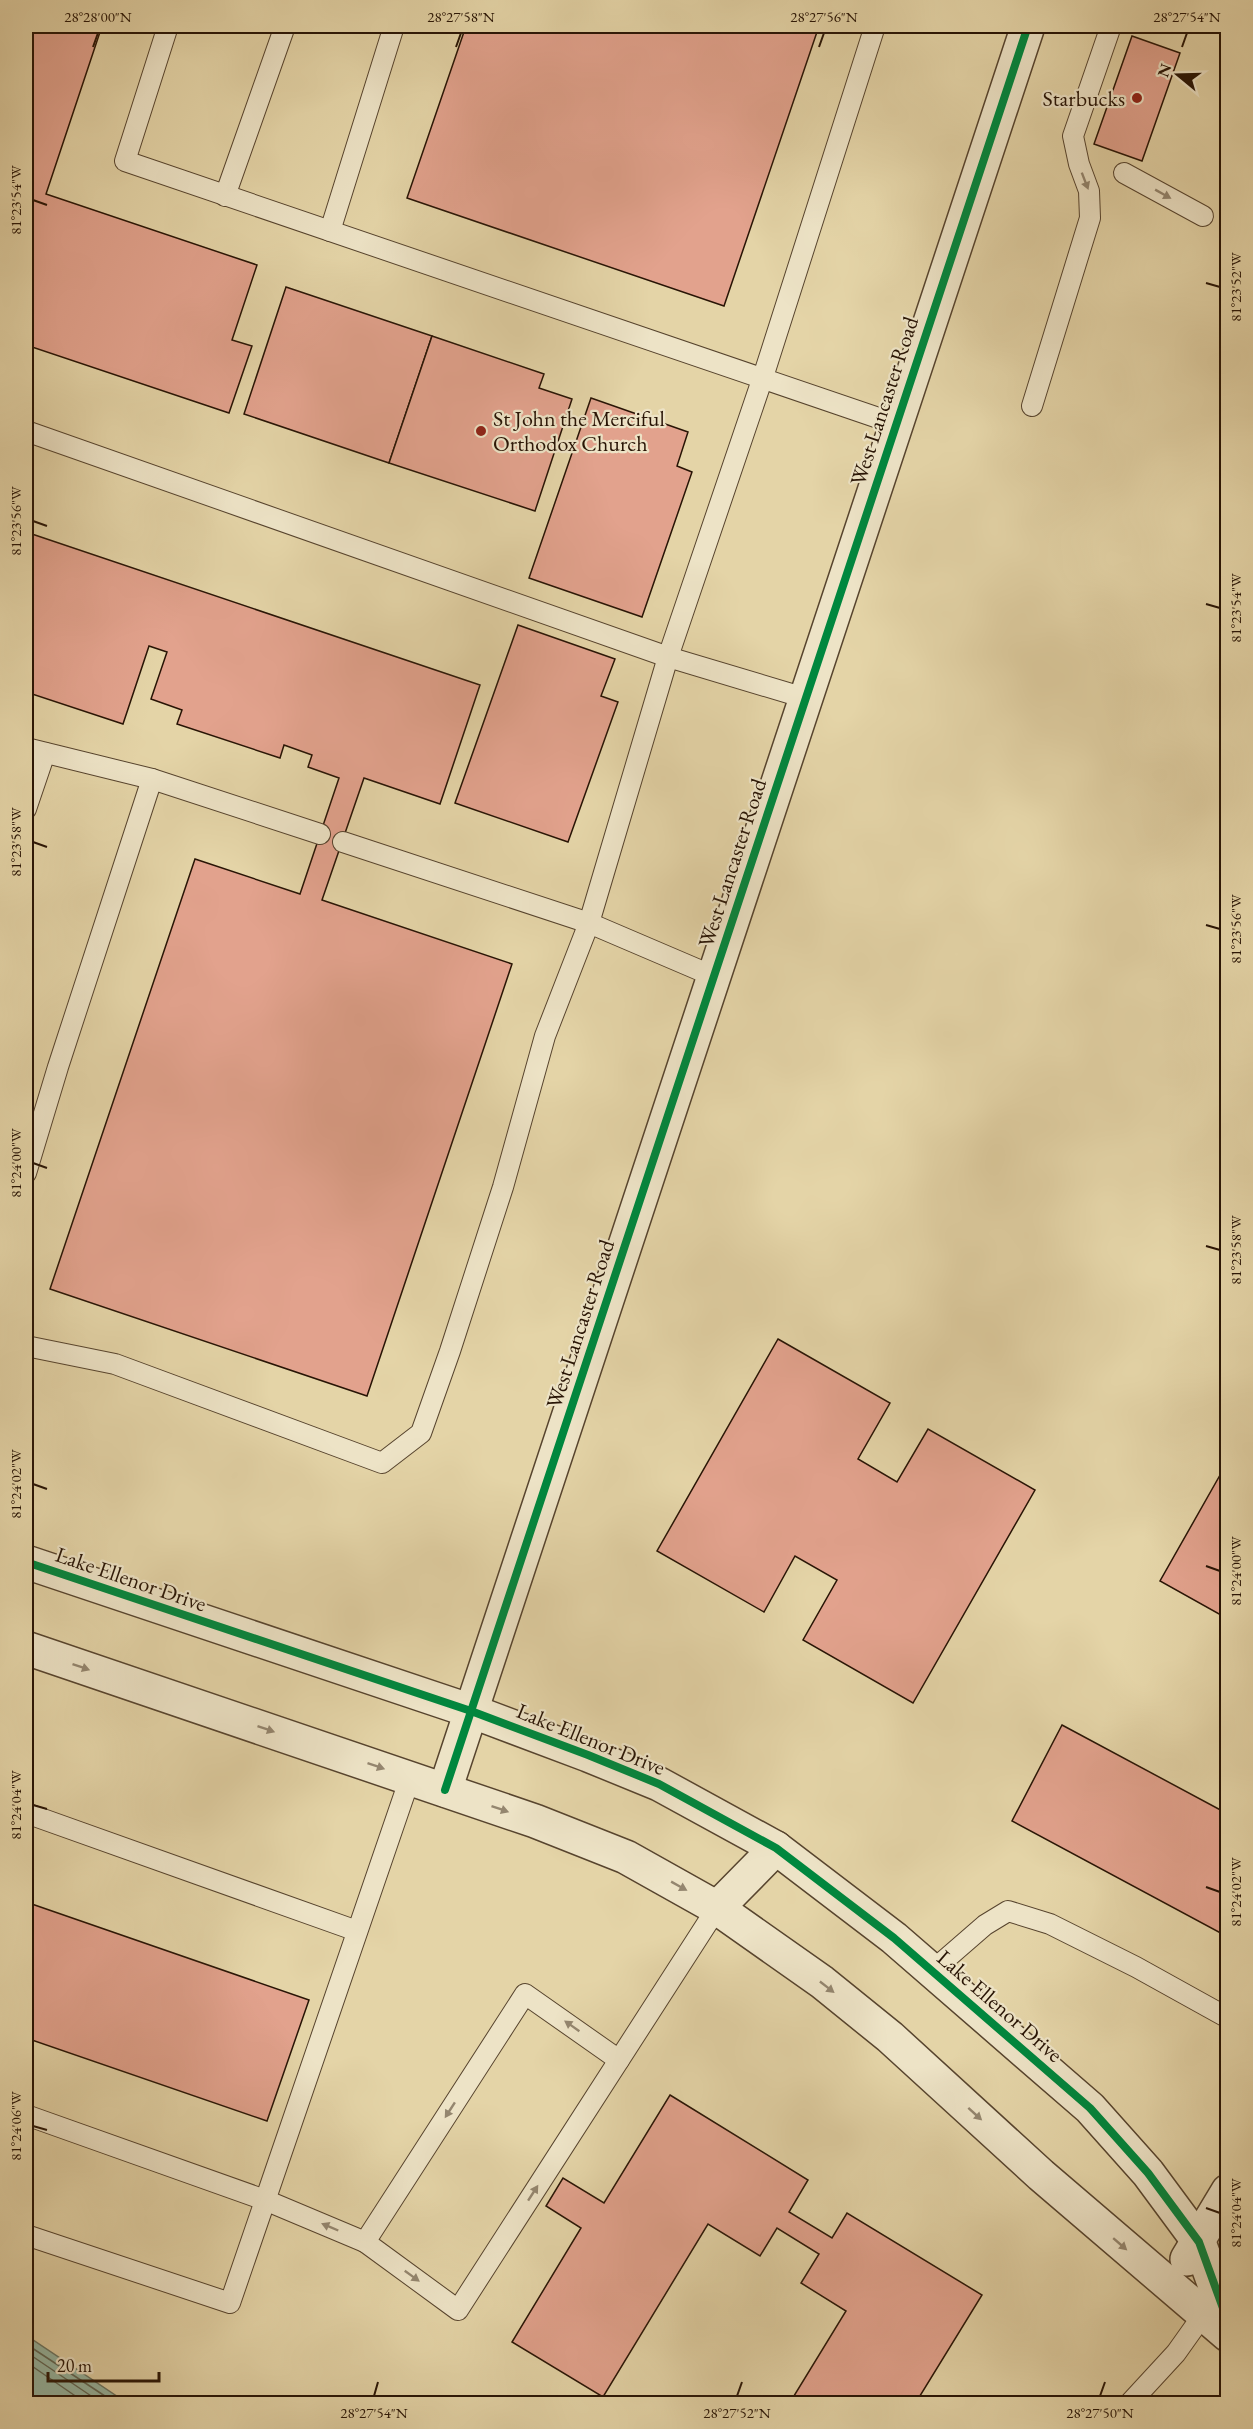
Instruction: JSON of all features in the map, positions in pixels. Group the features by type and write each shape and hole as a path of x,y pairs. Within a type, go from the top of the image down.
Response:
{"street":[{"name":"West Lancaster Road","path":"445,1790 1028,26"},
{"name":"Lake Ellenor Drive","path":"26,1562 471,1712 659,1784 776,1848 894,1938 1090,2108 1148,2173 1199,2242 1219,2324"},
{"path":"26,1648 535,1821 626,1857 717,1908 822,1982 890,2037 1041,2175 1169,2287 1219,2324"},
{"path":"717,1908 776,1848"},
{"path":"1169,2287 1199,2242 1227,2191"}],"lane":[{"path":"168,26 125,161 896,424"},
{"path":"225,196 285,26"},
{"path":"330,231 394,26"},
{"path":"26,1346 115,1364 382,1463 421,1433 503,1187 545,1036 589,923 668,657 763,377 875,26"},
{"path":"1032,405 1090,218 1084,157 1073,136 1111,26"},
{"path":"1124,172 1203,216"},
{"path":"26,431 668,657 805,698"},
{"path":"26,748 152,779 320,834"},
{"path":"26,809 45,753"},
{"path":"26,1173 33,1124 152,779"},
{"path":"343,842 589,923 713,976"},
{"path":"26,2235 230,2303 410,1778"},
{"path":"26,1814 357,1931"},
{"path":"26,2115 265,2200 365,2242 458,2310 717,1908"},
{"path":"932,1971 985,1925 1008,1911 1050,1924 1136,1967 1227,2018"},
{"path":"365,2242 525,1994 620,2060"},
{"path":"1129,2403 1176,2353 1219,2324"}],"water":[{"path":"26,2337 33,2340 127,2403 26,2403"}],"building":[{"path":"26,26 102,26 46,194 257,265 232,340 252,346 229,413 26,345"},
{"path":"466,26 819,26 724,306 407,198"},
{"name":"Starbucks","path":"1132,36 1180,53 1142,161 1094,144"},
{"path":"286,287 432,336 389,463 244,414"},
{"name":"St John the Merciful Orthodox Church","path":"432,336 544,374 539,388 572,399 535,511 389,463"},
{"path":"591,398 688,432 677,466 692,472 642,617 529,578"},
{"path":"26,532 480,685 440,804 364,778 322,900 512,964 367,1396 50,1289 195,859 300,894 339,778 308,767 312,755 284,745 280,758 177,724 182,710 151,699 167,652 149,646 123,724 26,692"},
{"path":"518,625 615,659 601,696 618,702 568,842 455,803"},
{"path":"778,1339 890,1403 858,1459 897,1482 928,1429 1035,1490 913,1703 803,1640 837,1580 795,1556 764,1612 657,1551"},
{"path":"1228,1461 1228,1619 1160,1581"},
{"path":"1062,1725 1228,1814 1228,1937 1012,1821"},
{"path":"26,1902 309,2000 267,2121 26,2038"},
{"path":"670,2095 808,2180 789,2212 832,2238 847,2213 982,2295 915,2404 789,2404 846,2311 801,2283 819,2254 777,2228 760,2256 708,2224 603,2397 512,2342 581,2228 546,2206 563,2178 604,2203"}],"cycle path":[{"path":"445,1790 1028,26"},
{"path":"26,1562 471,1711 588,1755 659,1784 776,1848 894,1938 1090,2108 1148,2173 1199,2242 1228,2322"}],"place":[{"name":"Starbucks","path":"1137,98"},
{"name":"St John the Merciful Orthodox Church","path":"481,431"}]}
